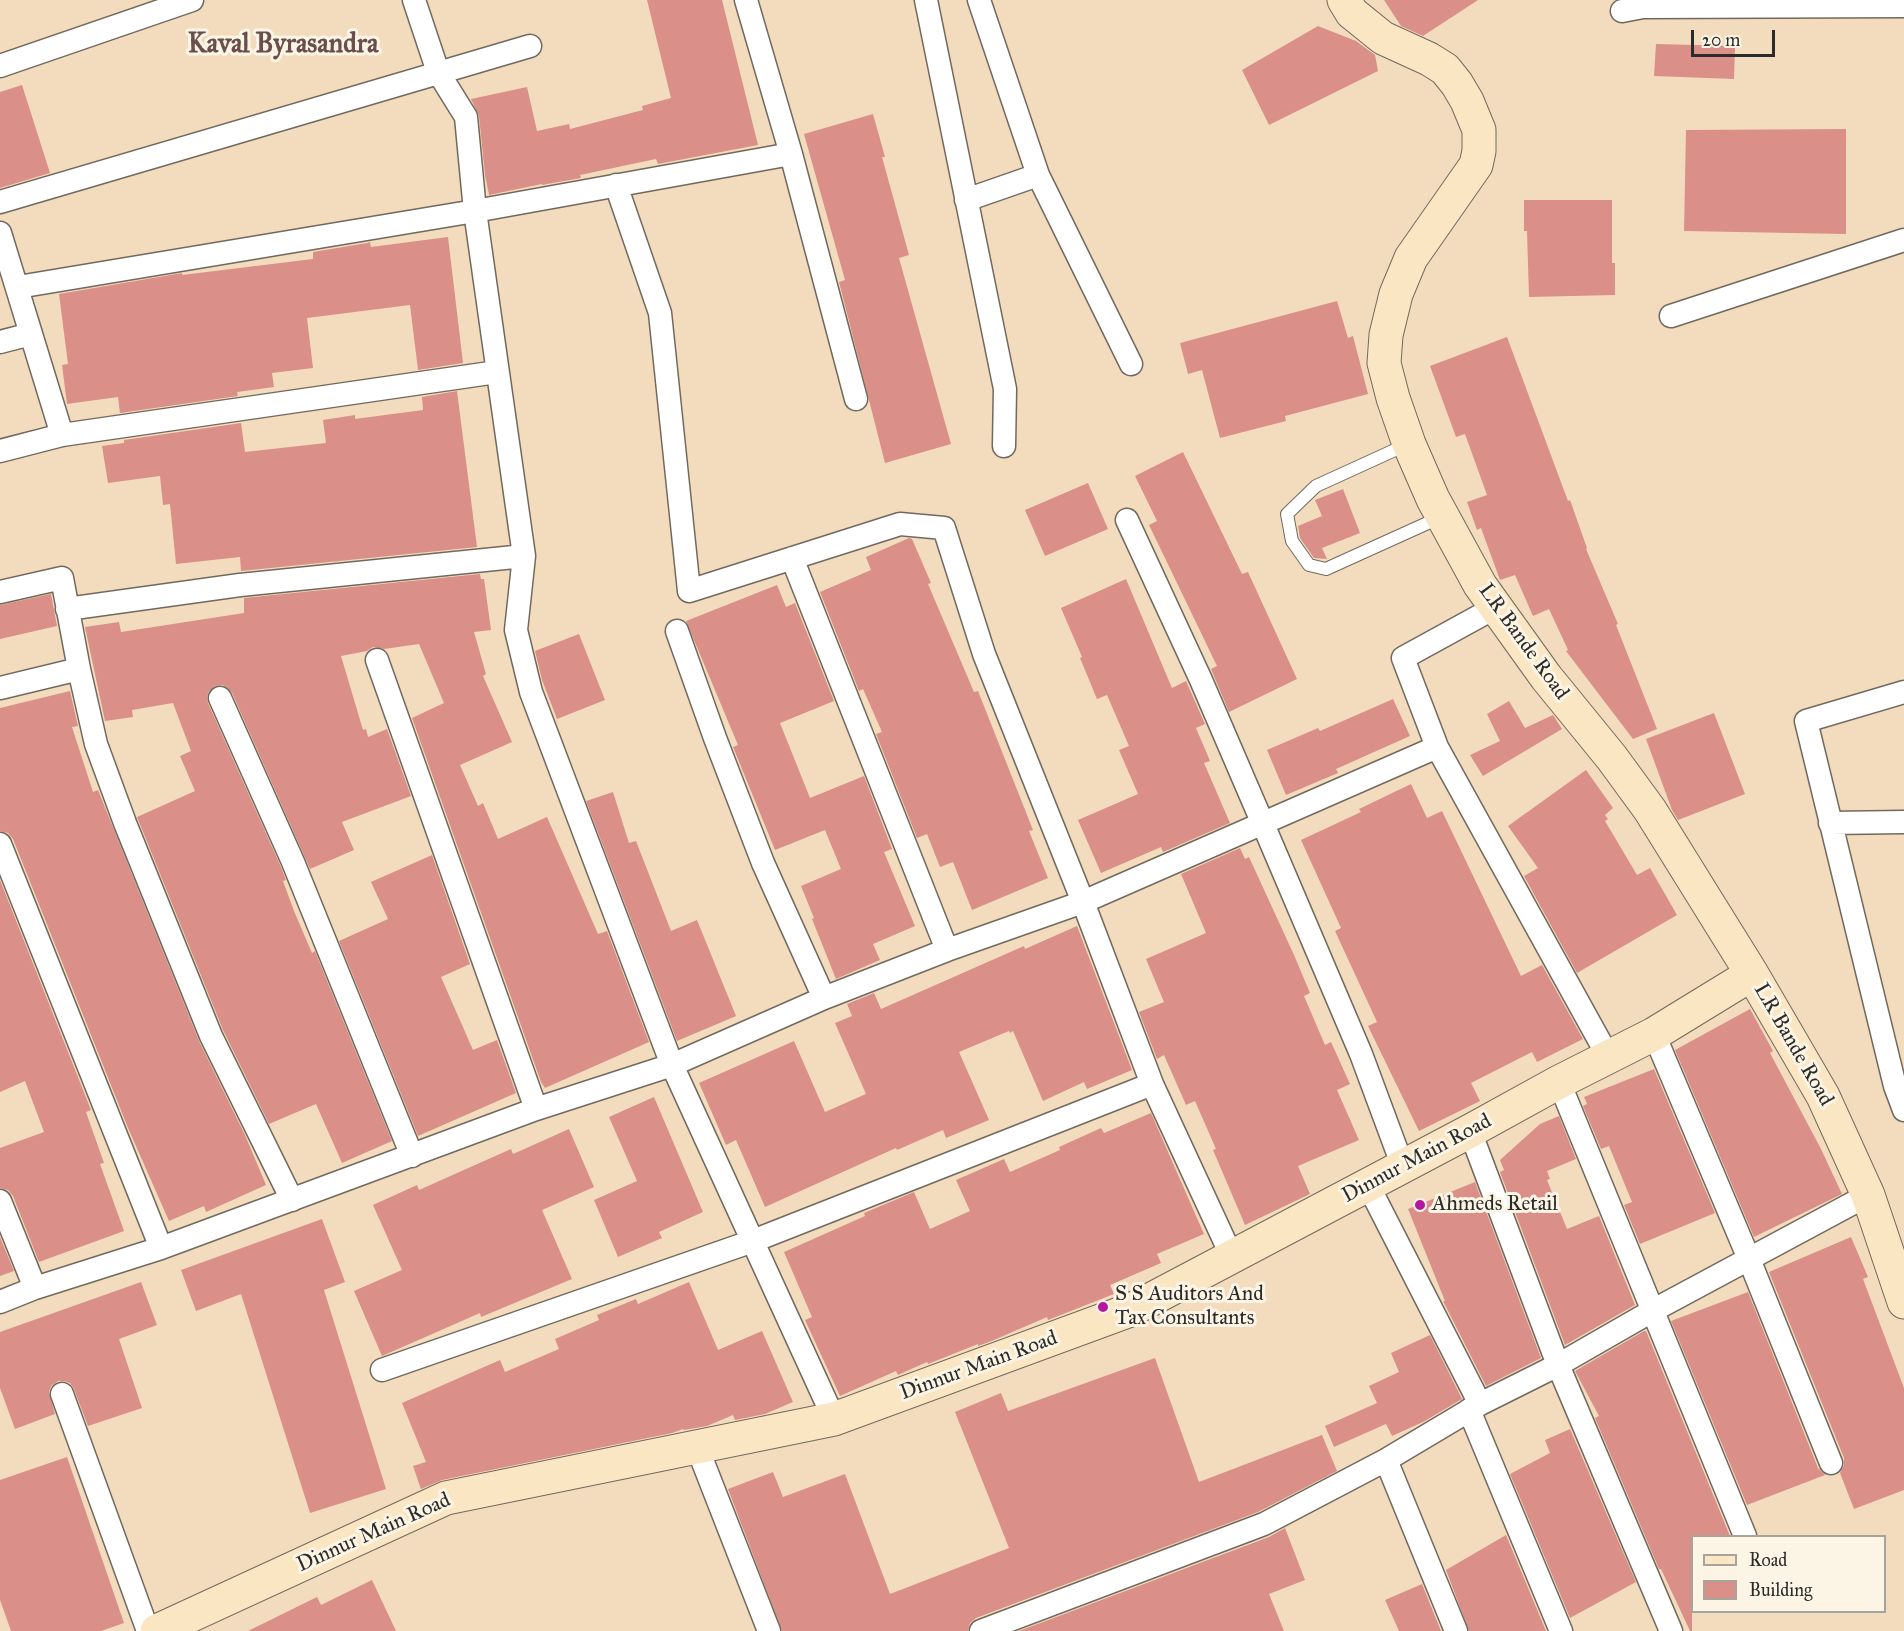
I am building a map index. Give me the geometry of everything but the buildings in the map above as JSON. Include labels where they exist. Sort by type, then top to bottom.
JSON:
[{"type":"street","points":[[0,66],[192,0]]},
{"type":"street","points":[[414,0],[438,72],[466,117],[475,211],[524,556],[516,630],[531,692],[672,1065],[834,1419]]},
{"type":"street","points":[[746,0],[791,154],[856,399]]},
{"type":"street","points":[[926,0],[1005,389],[1004,446]]},
{"type":"street","points":[[980,0],[1038,175],[1131,364]]},
{"type":"street","name":"LR Bande Road","points":[[1344,0],[1352,12],[1383,38],[1445,69],[1467,101],[1479,130],[1476,165],[1411,258],[1396,294],[1386,335],[1384,363],[1409,444],[1466,562],[1546,677],[1612,758],[1650,810],[1752,974],[1823,1096],[1868,1195],[1904,1302]]},
{"type":"street","points":[[1622,11],[1643,7],[1904,6]]},
{"type":"street","points":[[0,202],[530,46]]},
{"type":"street","points":[[18,287],[475,211],[791,154]]},
{"type":"street","points":[[966,200],[1038,175]]},
{"type":"street","points":[[616,185],[660,313],[689,591],[900,524],[944,528],[984,654],[1083,902],[1152,1084],[1232,1257]]},
{"type":"street","points":[[0,234],[62,435]]},
{"type":"street","points":[[1671,316],[1904,240]]},
{"type":"street","points":[[0,342],[31,334]]},
{"type":"street","points":[[0,451],[62,435],[497,372]]},
{"type":"street","points":[[1127,520],[1201,680],[1263,824],[1361,1054],[1404,1167]]},
{"type":"street","points":[[67,609],[240,585],[524,556]]},
{"type":"street","points":[[792,558],[947,950]]},
{"type":"street","points":[[0,592],[62,578],[96,744],[125,823],[211,1036],[292,1200]]},
{"type":"street","points":[[1496,607],[1403,657],[1437,747],[1609,1058]]},
{"type":"street","points":[[677,632],[763,862],[824,998]]},
{"type":"street","points":[[377,660],[536,1109]]},
{"type":"street","points":[[0,688],[79,669]]},
{"type":"street","points":[[1904,692],[1806,721],[1830,823],[1900,1085],[1904,1110]]},
{"type":"street","points":[[220,698],[293,862],[412,1156]]},
{"type":"street","points":[[0,1302],[35,1288],[161,1248],[536,1109],[672,1065],[824,998],[947,950],[1083,902],[1437,747]]},
{"type":"street","points":[[1830,823],[1904,822]]},
{"type":"street","points":[[0,844],[161,1248]]},
{"type":"street","name":"Dinnur Main Road","points":[[157,1631],[446,1498],[834,1419],[1133,1310],[1404,1167],[1559,1082],[1654,1034],[1752,974]]},
{"type":"street","points":[[1654,1034],[1749,1259],[1830,1463]]},
{"type":"street","points":[[1559,1082],[1745,1535]]},
{"type":"street","points":[[382,1370],[753,1241],[1152,1084]]},
{"type":"street","points":[[1470,1131],[1558,1365],[1671,1631]]},
{"type":"street","points":[[1368,1185],[1475,1407],[1561,1631]]},
{"type":"street","points":[[981,1631],[1264,1524],[1386,1460],[1475,1407],[1558,1365],[1652,1311],[1868,1195]]},
{"type":"street","points":[[0,1201],[35,1288]]},
{"type":"street","points":[[62,1394],[148,1631]]},
{"type":"street","points":[[697,1447],[769,1631]]},
{"type":"street","points":[[1386,1460],[1456,1631]]},
{"type":"lane","points":[[1409,444],[1316,486],[1287,514],[1292,541],[1309,565],[1326,569],[1442,516]]},
{"type":"place","name":"Ahmeds Retail","points":[[1420,1205]]},
{"type":"place","name":"S S Auditors And Tax Consultants","points":[[1103,1307]]},
{"type":"district","name":"Kaval Byrasandra","points":[[283,45]]}]
